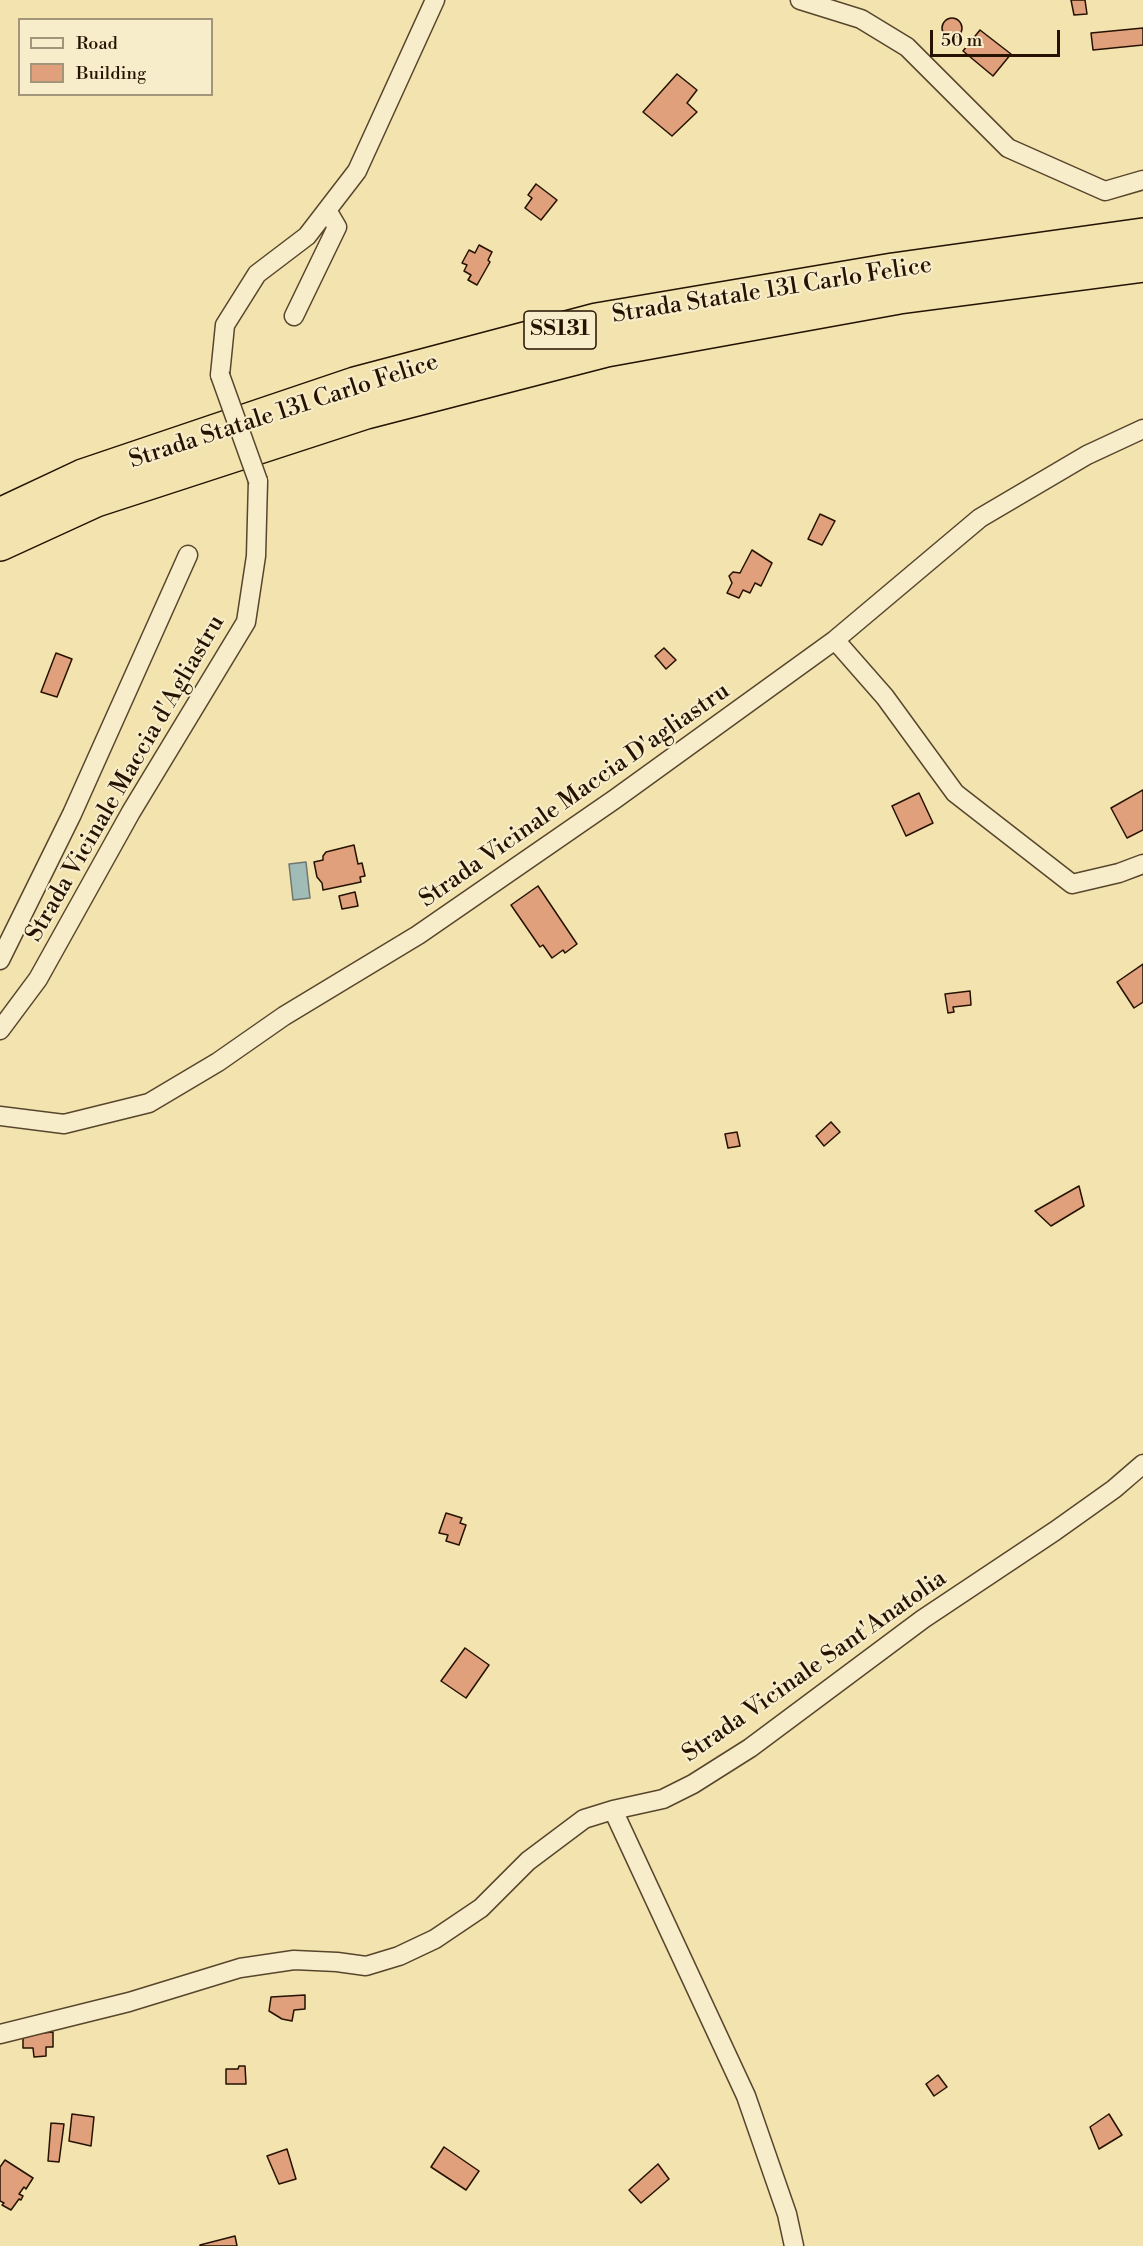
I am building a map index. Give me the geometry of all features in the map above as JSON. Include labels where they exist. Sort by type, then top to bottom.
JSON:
[{"type":"highway","name":"Strada Statale 131 Carlo Felice","points":[[0,515],[83,476],[355,384],[597,320],[893,270],[1143,235]]},
{"type":"highway","name":"Strada Statale 131 Carlo Felice","points":[[0,544],[96,500],[366,412],[606,350],[899,297],[1143,265]]},
{"type":"street","name":"Strada Vicinale Maccia d'Agliastru","points":[[0,1030],[38,979],[131,812],[246,622],[256,556],[258,481],[220,375],[225,325],[257,274],[307,236],[357,171],[435,0]]},
{"type":"street","points":[[800,0],[861,19],[907,47],[1008,148],[1105,191],[1143,180]]},
{"type":"street","points":[[294,316],[337,227],[327,210]]},
{"type":"street","name":"Strada Vicinale Maccia D'agliastru","points":[[0,1116],[64,1124],[149,1103],[218,1062],[284,1016],[418,935],[615,799],[835,640],[980,518],[1087,455],[1143,429]]},
{"type":"street","points":[[0,960],[72,814],[188,555]]},
{"type":"street","points":[[835,640],[885,697],[955,793],[1072,884],[1119,873],[1143,864]]},
{"type":"street","name":"Strada Vicinale Sant'Anatolia","points":[[0,2034],[129,2002],[240,1968],[294,1960],[366,1966],[399,1956],[435,1939],[481,1908],[528,1861],[568,1829],[584,1819],[663,1799],[693,1784],[750,1748],[922,1619],[1055,1531],[1114,1489],[1143,1464]]},
{"type":"street","points":[[613,1810],[746,2096],[787,2214],[794,2246]]},
{"type":"water","points":[[306,862],[310,898],[293,900],[289,864]]},
{"type":"building","points":[[1071,0],[1085,0],[1087,14],[1074,15]]},
{"type":"building","points":[[952,18],[959,21],[962,28],[959,35],[952,38],[945,35],[942,28],[945,21]]},
{"type":"building","points":[[1143,28],[1143,45],[1093,50],[1091,33]]},
{"type":"building","points":[[980,30],[1011,54],[993,76],[963,51]]},
{"type":"building","points":[[677,74],[697,90],[687,103],[697,112],[672,136],[643,112]]},
{"type":"building","points":[[536,184],[557,200],[541,220],[525,208],[532,198],[528,195]]},
{"type":"building","points":[[479,245],[492,252],[488,260],[490,262],[477,285],[468,280],[471,275],[464,271],[467,265],[462,263],[469,250],[475,253]]},
{"type":"building","points":[[820,514],[835,521],[822,545],[808,539]]},
{"type":"building","points":[[752,550],[772,563],[761,586],[755,583],[750,593],[743,590],[739,598],[727,593],[732,583],[729,576],[733,572],[740,573]]},
{"type":"building","points":[[664,648],[676,660],[666,669],[655,656]]},
{"type":"building","points":[[56,653],[72,659],[57,697],[41,692]]},
{"type":"building","points":[[1143,790],[1143,830],[1127,838],[1111,808]]},
{"type":"building","points":[[919,793],[933,823],[906,836],[892,806]]},
{"type":"building","points":[[354,845],[358,864],[362,863],[365,876],[360,877],[361,882],[323,890],[314,862],[323,860],[326,852]]},
{"type":"building","points":[[538,886],[577,944],[565,953],[563,950],[552,958],[543,945],[540,947],[511,905]]},
{"type":"building","points":[[355,892],[358,906],[342,909],[339,896]]},
{"type":"building","points":[[1143,964],[1143,1002],[1134,1008],[1117,982]]},
{"type":"building","points":[[970,991],[971,1005],[953,1007],[954,1012],[948,1013],[945,994]]},
{"type":"building","points":[[831,1122],[840,1132],[824,1146],[816,1136]]},
{"type":"building","points":[[737,1132],[740,1146],[728,1148],[725,1134]]},
{"type":"building","points":[[1079,1186],[1084,1206],[1051,1226],[1035,1211]]},
{"type":"building","points":[[446,1513],[462,1518],[460,1523],[466,1525],[459,1545],[446,1541],[448,1535],[439,1533]]},
{"type":"building","points":[[465,1648],[489,1665],[466,1698],[441,1681]]},
{"type":"building","points":[[305,1995],[305,2009],[294,2010],[292,2021],[282,2019],[269,2011],[271,1997]]},
{"type":"building","points":[[53,2032],[53,2047],[46,2047],[46,2056],[34,2057],[33,2048],[23,2048],[23,2035]]},
{"type":"building","points":[[239,2066],[245,2066],[246,2084],[226,2084],[226,2069],[238,2069]]},
{"type":"building","points":[[938,2075],[947,2087],[934,2096],[926,2084]]},
{"type":"building","points":[[72,2114],[94,2117],[91,2146],[69,2141]]},
{"type":"building","points":[[1109,2114],[1122,2135],[1099,2149],[1090,2127]]},
{"type":"building","points":[[51,2123],[64,2124],[59,2162],[48,2161]]},
{"type":"building","points":[[444,2147],[479,2171],[466,2190],[431,2167]]},
{"type":"building","points":[[287,2149],[296,2179],[279,2184],[267,2156]]},
{"type":"building","points":[[5,2160],[33,2178],[26,2189],[24,2187],[19,2194],[23,2196],[21,2200],[19,2199],[11,2210],[2,2205],[4,2203],[0,2201],[0,2167]]},
{"type":"building","points":[[658,2164],[669,2179],[641,2203],[629,2190]]},
{"type":"building","points":[[235,2236],[237,2246],[200,2246],[200,2245]]}]
